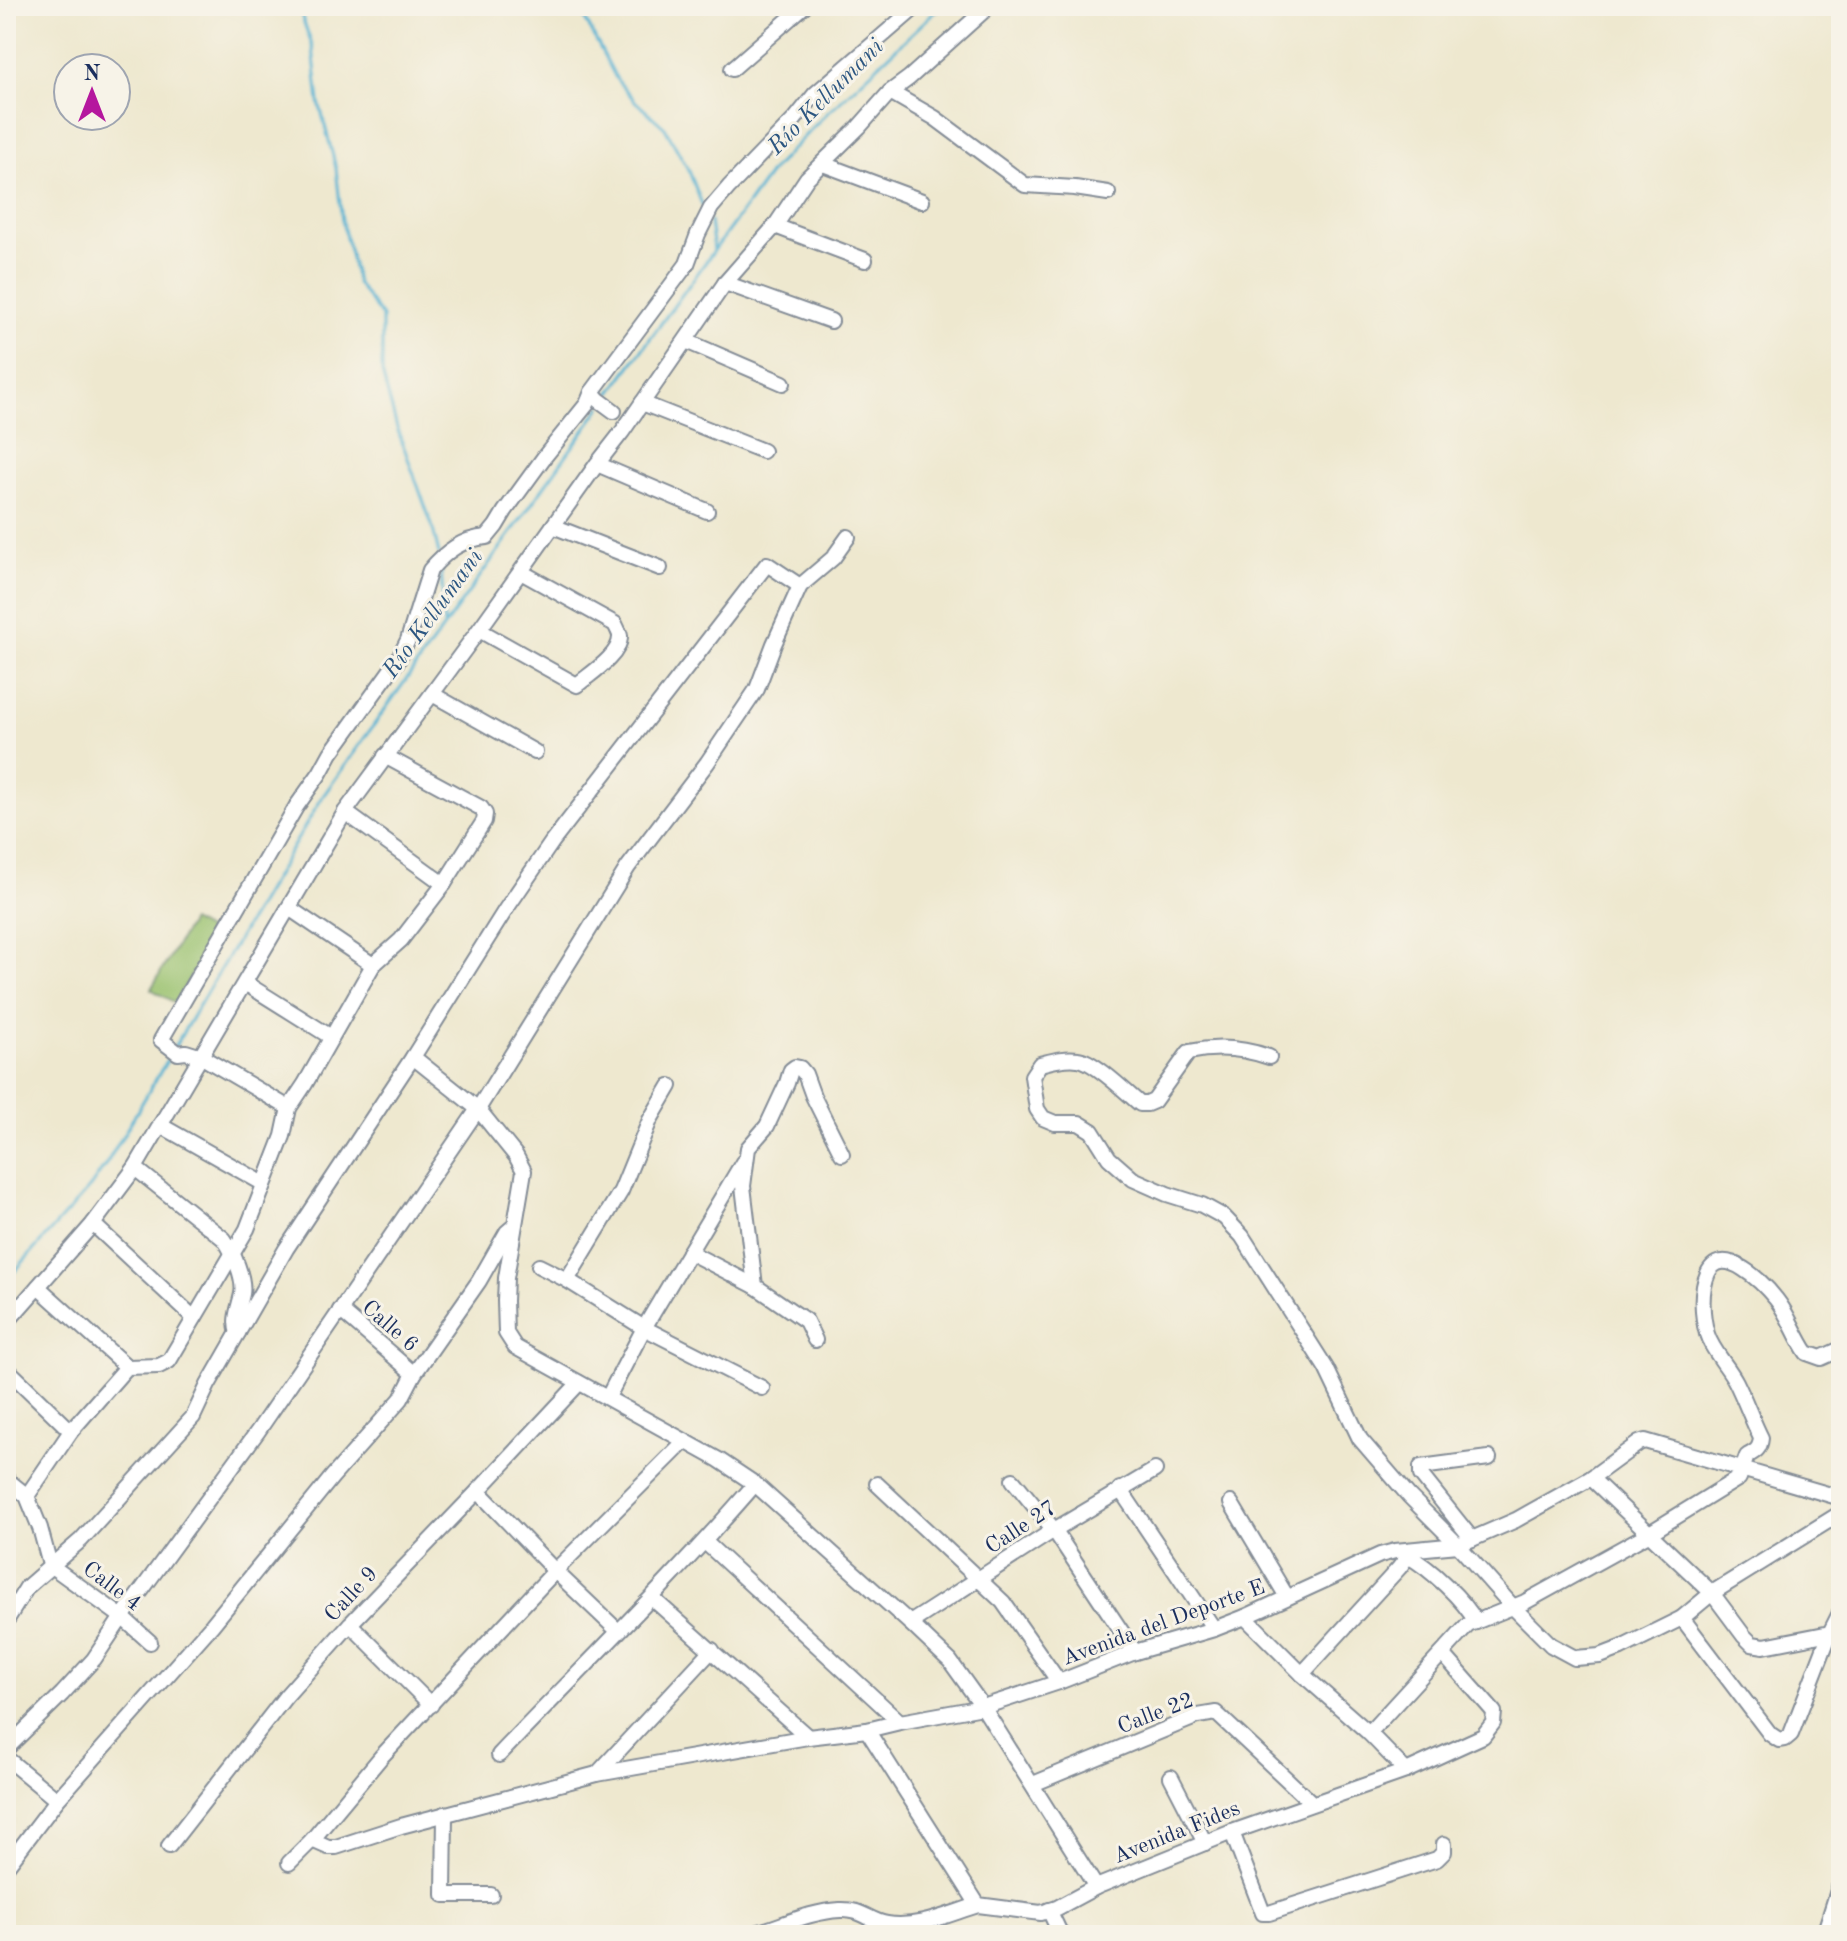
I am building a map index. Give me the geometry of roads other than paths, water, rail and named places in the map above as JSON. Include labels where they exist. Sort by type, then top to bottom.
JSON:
[{"type":"street","points":[[732,69],[804,6]]},
{"type":"street","points":[[289,1108],[202,1057],[173,1050],[161,1040],[296,807],[398,660],[408,640],[430,570],[460,543],[471,538],[487,537],[587,404],[604,402],[687,264],[711,208],[729,187],[815,94],[917,6]]},
{"type":"street","points":[[6,1323],[93,1224],[135,1168],[345,812],[521,572],[725,283],[775,226],[807,178],[890,92],[989,6]]},
{"type":"street","points":[[890,92],[935,118],[1025,185],[1108,193]]},
{"type":"street","points":[[823,164],[922,201]]},
{"type":"street","points":[[775,226],[865,260]]},
{"type":"street","points":[[725,283],[831,321]]},
{"type":"street","points":[[686,341],[783,383]]},
{"type":"street","points":[[642,403],[763,451]]},
{"type":"street","points":[[597,464],[707,511]]},
{"type":"street","points":[[553,526],[660,568]]},
{"type":"street","points":[[6,1749],[94,1659],[258,1431],[478,1109],[628,867],[707,763],[757,689],[800,586],[833,558],[848,537]]},
{"type":"street","points":[[6,1621],[27,1587],[81,1540],[193,1417],[286,1249],[552,842],[767,564],[800,586]]},
{"type":"street","points":[[479,630],[577,685],[617,649],[621,635],[615,624],[521,572]]},
{"type":"street","points":[[432,694],[535,752]]},
{"type":"street","points":[[38,1287],[127,1367],[159,1366],[169,1361],[247,1229],[283,1136],[289,1108],[373,965],[401,940],[444,884],[484,821],[485,814],[481,808],[385,756]]},
{"type":"street","points":[[345,812],[444,884]]},
{"type":"street","points":[[289,908],[373,965]]},
{"type":"street","points":[[245,983],[331,1037]]},
{"type":"street","points":[[1269,1057],[1249,1050],[1208,1048],[1189,1052],[1154,1101],[1147,1104],[1140,1104],[1091,1063],[1080,1058],[1040,1064],[1032,1076],[1037,1109],[1043,1118],[1055,1123],[1079,1123],[1092,1131],[1109,1158],[1133,1179],[1202,1205],[1224,1217],[1242,1236],[1326,1368],[1360,1439],[1409,1496],[1465,1542]]},
{"type":"street","points":[[413,1057],[478,1109],[516,1156],[524,1171],[506,1278],[506,1333],[515,1347],[719,1460],[755,1484],[910,1623],[950,1661],[983,1707],[1096,1887]]},
{"type":"street","points":[[608,1397],[644,1328],[743,1163],[748,1148],[767,1126],[795,1067],[805,1074],[842,1154]]},
{"type":"street","points":[[567,1280],[621,1191],[650,1120],[670,1086]]},
{"type":"street","points":[[160,1125],[264,1184]]},
{"type":"street","points":[[748,1148],[743,1186],[755,1286]]},
{"type":"street","points":[[135,1168],[224,1239],[233,1251],[243,1291],[235,1324],[238,1333]]},
{"type":"street","points":[[93,1224],[194,1318]]},
{"type":"street","points":[[6,1867],[57,1800],[212,1625],[332,1477],[401,1399],[414,1374],[479,1281],[507,1232],[515,1226]]},
{"type":"street","points":[[689,1252],[755,1286],[806,1321],[815,1340]]},
{"type":"street","points":[[1369,1733],[1468,1625],[1525,1602],[1648,1534],[1739,1478],[1747,1456],[1757,1451],[1761,1438],[1735,1381],[1707,1335],[1703,1293],[1708,1273],[1713,1267],[1720,1262],[1735,1263],[1765,1287],[1783,1310],[1807,1353],[1821,1358],[1841,1349]]},
{"type":"street","points":[[539,1266],[644,1328],[762,1388]]},
{"type":"street","name":"Calle 6","points":[[340,1310],[414,1374]]},
{"type":"street","points":[[27,1496],[71,1431],[127,1367]]},
{"type":"street","points":[[6,1368],[71,1431]]},
{"type":"street","name":"Calle 9","points":[[169,1846],[286,1696],[350,1624],[579,1383]]},
{"type":"street","name":"Avenida del Deporte E","points":[[312,1840],[336,1847],[401,1826],[597,1774],[808,1737],[867,1730],[983,1707],[1135,1652],[1214,1629],[1380,1555],[1395,1551],[1409,1553],[1465,1542],[1516,1520],[1591,1478],[1645,1441],[1743,1470]]},
{"type":"street","points":[[289,1863],[381,1757],[555,1571],[684,1442]]},
{"type":"street","points":[[1489,1458],[1421,1467],[1421,1475],[1513,1607],[1551,1645],[1575,1658],[1600,1656],[1682,1618],[1712,1593],[1841,1513]]},
{"type":"street","name":"Calle 27","points":[[910,1623],[1054,1530],[1155,1470]]},
{"type":"street","points":[[1743,1470],[1841,1498]]},
{"type":"street","points":[[1591,1478],[1712,1593],[1752,1644],[1764,1646],[1830,1633]]},
{"type":"street","points":[[6,1479],[27,1496],[50,1565]]},
{"type":"street","points":[[1013,1480],[1054,1530],[1135,1652]]},
{"type":"street","points":[[499,1755],[705,1542],[755,1484]]},
{"type":"street","points":[[877,1484],[1003,1602],[1059,1682]]},
{"type":"street","points":[[1120,1489],[1214,1629]]},
{"type":"street","points":[[478,1491],[618,1631]]},
{"type":"street","points":[[1231,1503],[1287,1597]]},
{"type":"street","points":[[705,1542],[900,1722]]},
{"type":"street","points":[[1302,1674],[1409,1553],[1458,1597],[1476,1622]]},
{"type":"street","name":"Calle 4","points":[[50,1565],[122,1617],[150,1642]]},
{"type":"street","points":[[652,1598],[808,1737]]},
{"type":"street","points":[[1682,1618],[1770,1734],[1779,1740],[1791,1734],[1841,1611]]},
{"type":"street","points":[[1245,1617],[1406,1771]]},
{"type":"street","points":[[350,1624],[431,1705]]},
{"type":"street","points":[[597,1774],[712,1650]]},
{"type":"street","name":"Avenida Fides","points":[[978,1905],[1041,1913],[1057,1908],[1096,1887],[1232,1832],[1406,1771],[1483,1736],[1493,1723],[1494,1712],[1443,1654]]},
{"type":"street","name":"Calle 22","points":[[1033,1784],[1198,1716],[1216,1713],[1312,1803]]},
{"type":"street","points":[[749,1935],[819,1912],[858,1911],[882,1923],[901,1925],[919,1924],[978,1905],[867,1730]]},
{"type":"street","points":[[6,1758],[57,1800]]},
{"type":"street","points":[[1171,1777],[1205,1843]]},
{"type":"street","points":[[445,1814],[444,1895],[491,1895]]},
{"type":"street","points":[[1232,1832],[1263,1913],[1437,1859],[1444,1852],[1444,1844]]},
{"type":"street","points":[[1822,1935],[1841,1881]]},
{"type":"street","points":[[1049,1910],[1061,1935]]},
{"type":"waterway","points":[[298,6],[313,48],[319,102],[336,168],[342,221],[357,283],[382,317],[382,373],[439,554]]},
{"type":"waterway","points":[[578,6],[617,80],[665,128],[689,171],[703,207]]},
{"type":"waterway","name":"Río Kellumani","points":[[605,401],[773,169],[822,118],[941,6]]},
{"type":"waterway","points":[[710,222],[714,250]]},
{"type":"waterway","name":"Río Kellumani","points":[[175,1046],[323,796],[601,407]]},
{"type":"waterway","points":[[441,565],[444,625]]},
{"type":"waterway","name":"Río Kellumani","points":[[6,1281],[91,1186],[172,1052]]}]
